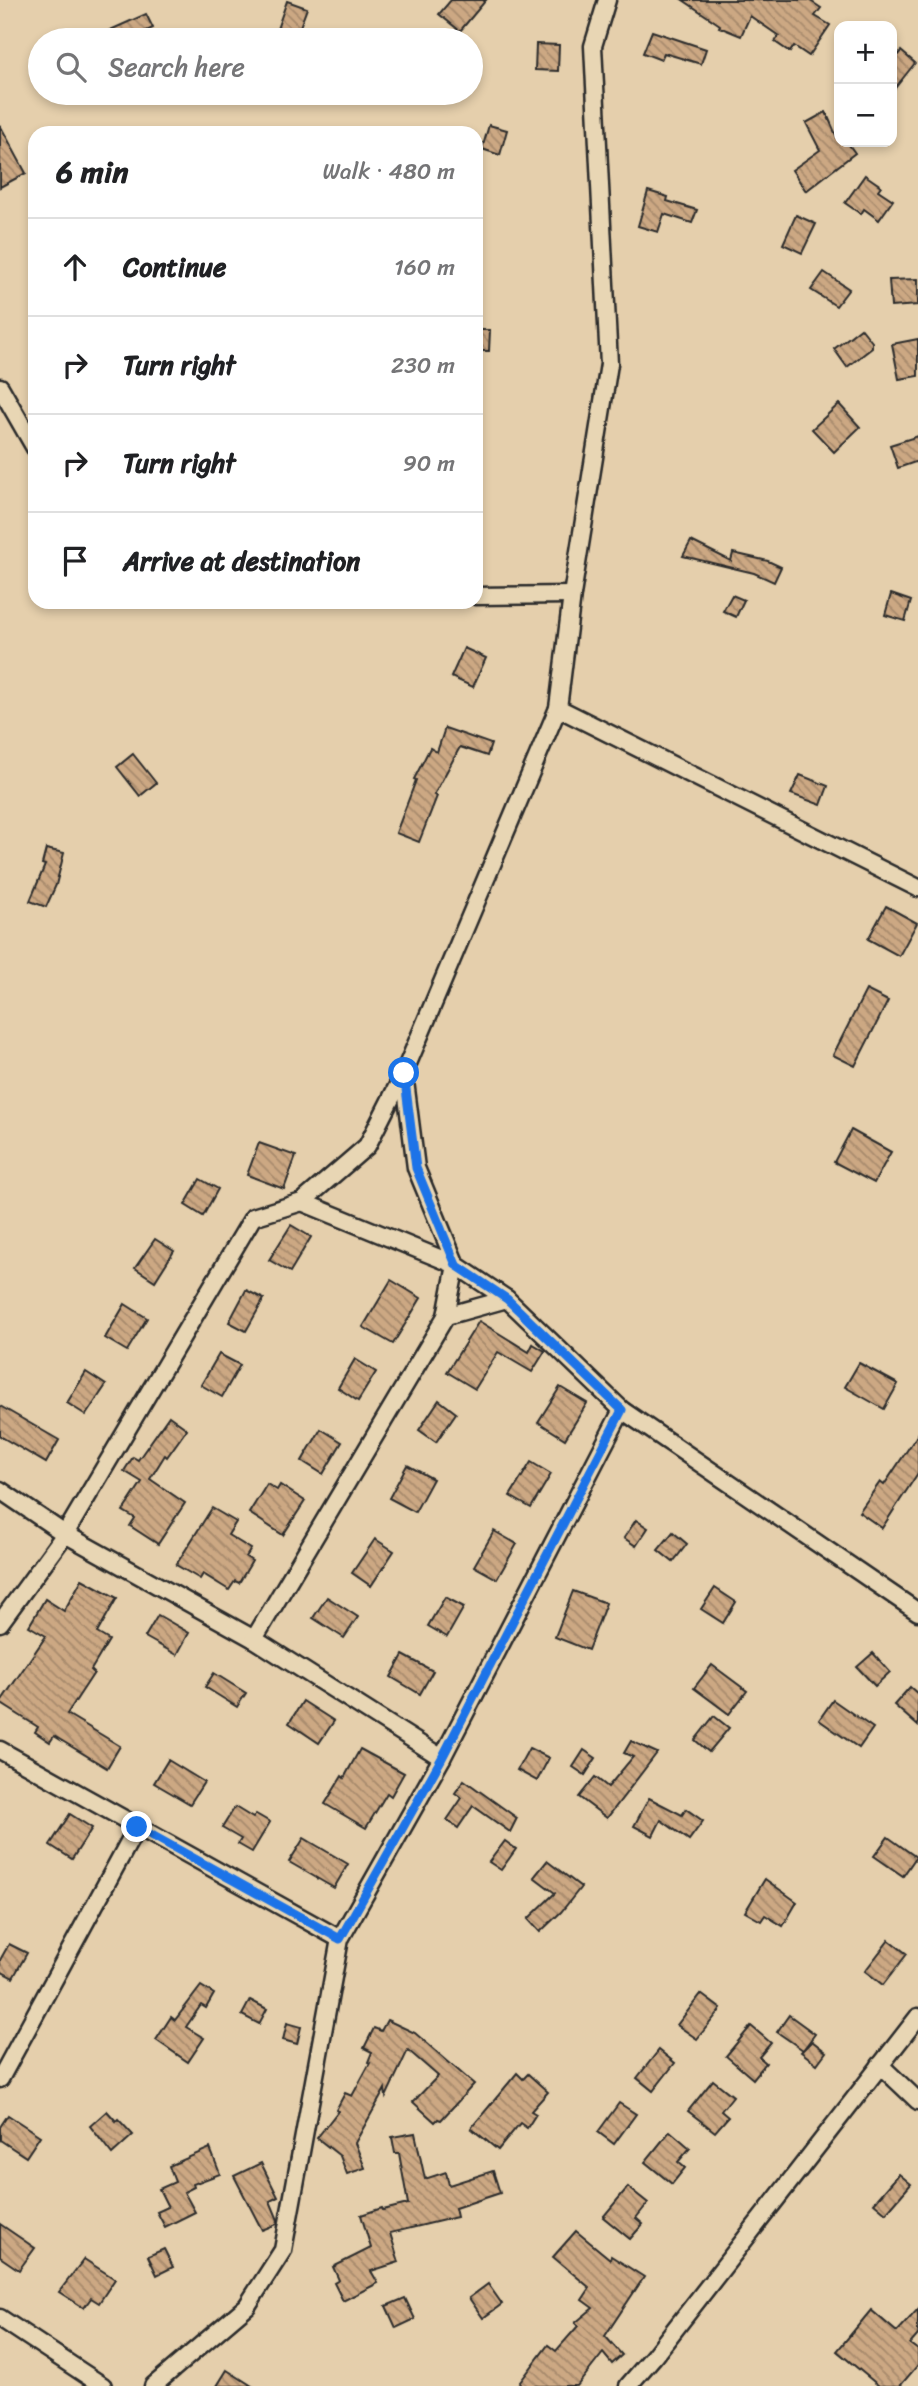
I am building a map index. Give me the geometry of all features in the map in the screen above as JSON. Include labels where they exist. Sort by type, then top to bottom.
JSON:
[{"type":"street","points":[[0,1623],[65,1534],[253,1217],[302,1202],[367,1146],[404,1073],[558,708],[572,595],[609,364],[593,46],[607,0]]},
{"type":"street","points":[[0,387],[28,436]]},
{"type":"street","points":[[483,596],[572,595]]},
{"type":"street","points":[[558,708],[918,888]]},
{"type":"street","points":[[254,1639],[446,1316],[456,1265],[416,1168],[404,1073]]},
{"type":"street","points":[[302,1202],[456,1265],[507,1299],[622,1410],[918,1612]]},
{"type":"street","points":[[446,1316],[507,1299]]},
{"type":"street","points":[[153,2386],[247,2306],[283,2250],[340,1939],[442,1758],[622,1410]]},
{"type":"street","points":[[0,1490],[65,1534],[254,1639],[442,1758]]},
{"type":"street","points":[[0,1750],[340,1939]]},
{"type":"street","points":[[0,2079],[137,1827]]},
{"type":"street","points":[[628,2386],[918,2017]]},
{"type":"street","points":[[880,2065],[918,2101]]},
{"type":"street","points":[[0,2318],[103,2386]]},
{"type":"building","points":[[451,0],[486,0],[463,28],[456,28],[439,14]]},
{"type":"building","points":[[683,0],[809,0],[821,8],[815,16],[830,25],[809,56],[794,46],[790,52],[775,42],[779,36],[750,16],[741,36],[719,27],[720,25]]},
{"type":"building","points":[[287,1],[307,8],[300,28],[277,28]]},
{"type":"building","points":[[146,14],[153,28],[115,28]]},
{"type":"building","points":[[652,31],[706,49],[701,64],[664,53],[661,60],[643,53]]},
{"type":"building","points":[[536,44],[559,45],[558,71],[535,70]]},
{"type":"building","points":[[901,51],[915,63],[897,86],[897,84],[897,56]]},
{"type":"building","points":[[826,112],[834,130],[834,147],[851,147],[855,153],[806,191],[792,170],[820,150],[806,123]]},
{"type":"building","points":[[0,125],[26,173],[0,187]]},
{"type":"building","points":[[489,125],[507,130],[500,155],[483,149]]},
{"type":"building","points":[[865,175],[881,186],[878,190],[893,200],[879,220],[864,209],[861,214],[845,203]]},
{"type":"building","points":[[648,191],[668,197],[667,201],[697,210],[692,223],[664,214],[658,232],[638,226]]},
{"type":"building","points":[[796,215],[816,224],[802,253],[783,244]]},
{"type":"building","points":[[824,272],[849,289],[836,306],[811,290]]},
{"type":"building","points":[[918,279],[918,305],[891,307],[889,280]]},
{"type":"building","points":[[861,328],[872,342],[872,348],[847,367],[834,349]]},
{"type":"building","points":[[483,330],[490,330],[489,351],[483,351]]},
{"type":"building","points":[[918,339],[918,376],[899,379],[892,344]]},
{"type":"building","points":[[839,404],[860,427],[834,452],[812,429]]},
{"type":"building","points":[[918,436],[918,461],[898,468],[890,445]]},
{"type":"building","points":[[691,541],[731,561],[733,553],[768,561],[781,567],[774,582],[754,573],[683,556]]},
{"type":"building","points":[[891,594],[911,601],[905,621],[885,615]]},
{"type":"building","points":[[732,595],[744,600],[736,617],[723,611]]},
{"type":"building","points":[[464,648],[486,658],[473,687],[451,677]]},
{"type":"building","points":[[445,728],[491,744],[487,756],[460,747],[434,795],[437,796],[419,842],[396,833],[416,780],[414,779],[430,748],[437,752]]},
{"type":"building","points":[[133,754],[156,783],[140,796],[117,767]]},
{"type":"building","points":[[800,775],[828,786],[821,805],[791,794]]},
{"type":"building","points":[[46,849],[64,853],[56,885],[46,907],[30,901],[45,865],[42,864]]},
{"type":"building","points":[[886,906],[917,923],[899,956],[868,939]]},
{"type":"building","points":[[866,990],[888,1001],[855,1066],[833,1055]]},
{"type":"building","points":[[851,1130],[891,1152],[874,1183],[834,1162]]},
{"type":"building","points":[[259,1143],[296,1156],[284,1189],[247,1175]]},
{"type":"building","points":[[200,1179],[218,1189],[203,1216],[185,1205]]},
{"type":"building","points":[[291,1225],[311,1237],[290,1272],[269,1260]]},
{"type":"building","points":[[155,1239],[174,1251],[155,1281],[135,1268]]},
{"type":"building","points":[[391,1280],[421,1298],[393,1344],[363,1327]]},
{"type":"building","points":[[246,1290],[264,1299],[246,1331],[229,1322]]},
{"type":"building","points":[[125,1304],[147,1318],[127,1351],[105,1338]]},
{"type":"building","points":[[479,1321],[529,1352],[533,1344],[545,1351],[532,1372],[498,1352],[475,1389],[447,1372]]},
{"type":"building","points":[[219,1354],[240,1365],[222,1397],[201,1385]]},
{"type":"building","points":[[355,1359],[376,1372],[358,1401],[338,1388]]},
{"type":"building","points":[[859,1363],[898,1384],[884,1409],[845,1387]]},
{"type":"building","points":[[86,1372],[106,1385],[86,1415],[67,1403]]},
{"type":"building","points":[[560,1387],[587,1403],[565,1439],[538,1422]]},
{"type":"building","points":[[439,1400],[456,1413],[436,1442],[419,1430]]},
{"type":"building","points":[[0,1406],[59,1440],[46,1463],[0,1436]]},
{"type":"building","points":[[169,1416],[187,1429],[167,1457],[165,1455],[150,1479],[185,1503],[158,1544],[130,1526],[135,1518],[123,1511],[142,1482],[124,1471],[133,1457],[138,1460]]},
{"type":"building","points":[[321,1429],[342,1442],[323,1474],[302,1461]]},
{"type":"building","points":[[918,1434],[918,1473],[882,1528],[859,1512],[880,1482],[884,1485]]},
{"type":"building","points":[[531,1462],[551,1474],[531,1508],[510,1496]]},
{"type":"building","points":[[407,1465],[433,1479],[415,1512],[389,1498]]},
{"type":"building","points":[[267,1484],[277,1490],[280,1485],[305,1501],[283,1535],[249,1513]]},
{"type":"building","points":[[212,1508],[236,1522],[228,1535],[251,1549],[246,1557],[252,1561],[239,1583],[235,1581],[229,1590],[203,1574],[200,1579],[176,1565]]},
{"type":"building","points":[[636,1520],[648,1528],[636,1546],[624,1538]]},
{"type":"building","points":[[494,1531],[517,1544],[497,1579],[474,1566]]},
{"type":"building","points":[[673,1532],[687,1544],[673,1562],[658,1550]]},
{"type":"building","points":[[375,1539],[394,1551],[371,1586],[352,1573]]},
{"type":"building","points":[[82,1579],[117,1598],[97,1633],[109,1640],[91,1670],[94,1673],[67,1714],[120,1746],[107,1768],[54,1736],[50,1742],[35,1732],[38,1727],[0,1703],[46,1636],[29,1626],[45,1599],[64,1611]]},
{"type":"building","points":[[715,1588],[736,1602],[723,1623],[701,1609]]},
{"type":"building","points":[[573,1591],[606,1603],[588,1650],[555,1637]]},
{"type":"building","points":[[327,1597],[358,1617],[344,1638],[313,1618]]},
{"type":"building","points":[[445,1597],[464,1607],[447,1637],[428,1626]]},
{"type":"building","points":[[158,1615],[189,1633],[177,1655],[145,1637]]},
{"type":"building","points":[[873,1653],[890,1672],[875,1686],[857,1667]]},
{"type":"building","points":[[403,1655],[433,1671],[420,1694],[391,1677]]},
{"type":"building","points":[[712,1665],[747,1691],[729,1714],[694,1688]]},
{"type":"building","points":[[214,1673],[246,1693],[237,1707],[205,1687]]},
{"type":"building","points":[[910,1687],[918,1694],[918,1726],[894,1705]]},
{"type":"building","points":[[833,1700],[873,1728],[859,1748],[819,1720]]},
{"type":"building","points":[[303,1701],[334,1721],[319,1743],[289,1723]]},
{"type":"building","points":[[714,1716],[729,1728],[709,1752],[695,1740]]},
{"type":"building","points":[[631,1741],[657,1753],[607,1818],[579,1797],[595,1777],[608,1787],[633,1757],[624,1753]]},
{"type":"building","points":[[529,1748],[549,1758],[537,1781],[517,1770]]},
{"type":"building","points":[[360,1749],[404,1773],[391,1796],[387,1793],[366,1828],[325,1804]]},
{"type":"building","points":[[584,1750],[596,1758],[585,1775],[573,1767]]},
{"type":"building","points":[[168,1760],[204,1782],[190,1804],[154,1783]]},
{"type":"building","points":[[464,1780],[517,1818],[510,1832],[473,1806],[458,1828],[447,1820],[462,1798],[455,1793]]},
{"type":"building","points":[[649,1798],[682,1815],[686,1809],[703,1821],[689,1840],[661,1820],[653,1836],[634,1826]]},
{"type":"building","points":[[235,1807],[253,1818],[256,1814],[270,1822],[252,1852],[238,1844],[241,1839],[222,1828]]},
{"type":"building","points":[[70,1814],[92,1828],[72,1859],[50,1845]]},
{"type":"building","points":[[888,1837],[916,1857],[903,1876],[874,1856]]},
{"type":"building","points":[[304,1838],[348,1864],[334,1888],[289,1862]]},
{"type":"building","points":[[505,1841],[516,1849],[501,1870],[489,1862]]},
{"type":"building","points":[[547,1861],[581,1887],[540,1932],[528,1919],[555,1893],[534,1877]]},
{"type":"building","points":[[765,1879],[797,1902],[783,1926],[765,1915],[761,1921],[745,1912]]},
{"type":"building","points":[[889,1940],[907,1954],[883,1985],[865,1971]]},
{"type":"building","points":[[9,1944],[27,1953],[13,1978],[0,1971],[0,1960]]},
{"type":"building","points":[[201,1986],[214,1994],[206,2008],[201,2005],[186,2027],[204,2038],[188,2062],[156,2040],[171,2017],[175,2020]]},
{"type":"building","points":[[701,1994],[721,2009],[697,2039],[677,2025]]},
{"type":"building","points":[[250,2000],[267,2009],[259,2024],[242,2015]]},
{"type":"building","points":[[789,2015],[815,2034],[803,2050],[777,2032]]},
{"type":"building","points":[[387,2020],[415,2033],[474,2084],[441,2120],[435,2122],[413,2102],[438,2076],[408,2050],[386,2097],[385,2089],[355,2143],[365,2168],[347,2174],[340,2156],[317,2138],[338,2111],[336,2110],[345,2093],[352,2096],[370,2063],[368,2062],[372,2052],[364,2048],[374,2028],[381,2031]]},
{"type":"building","points":[[287,2023],[301,2027],[297,2044],[283,2040]]},
{"type":"building","points":[[751,2026],[771,2043],[759,2057],[766,2063],[753,2079],[726,2056]]},
{"type":"building","points":[[812,2041],[826,2052],[817,2064],[801,2052]]},
{"type":"building","points":[[659,2050],[675,2063],[653,2091],[637,2078]]},
{"type":"building","points":[[517,2073],[523,2079],[528,2074],[548,2092],[531,2111],[536,2114],[527,2128],[520,2123],[498,2150],[471,2128]]},
{"type":"building","points":[[713,2080],[733,2096],[721,2111],[728,2117],[715,2132],[688,2111]]},
{"type":"building","points":[[619,2103],[636,2114],[614,2144],[598,2132]]},
{"type":"building","points":[[107,2111],[133,2135],[112,2154],[90,2126]]},
{"type":"building","points":[[8,2115],[40,2136],[26,2157],[0,2140],[0,2127]]},
{"type":"building","points":[[670,2131],[690,2148],[678,2162],[685,2168],[672,2184],[645,2162]]},
{"type":"building","points":[[415,2133],[425,2179],[446,2172],[449,2185],[493,2171],[500,2193],[455,2208],[457,2217],[390,2233],[399,2262],[371,2271],[378,2283],[343,2301],[334,2283],[339,2280],[333,2267],[371,2248],[361,2215],[408,2204],[399,2153],[395,2153],[392,2137]]},
{"type":"building","points":[[210,2148],[220,2174],[193,2184],[194,2187],[184,2192],[195,2212],[165,2227],[157,2212],[168,2207],[159,2189],[175,2182],[169,2166]]},
{"type":"building","points":[[261,2163],[278,2197],[270,2201],[278,2220],[277,2224],[262,2230],[234,2176]]},
{"type":"building","points":[[899,2174],[911,2184],[886,2213],[874,2203]]},
{"type":"building","points":[[628,2187],[648,2203],[636,2218],[643,2224],[630,2239],[603,2217]]},
{"type":"building","points":[[0,2224],[35,2248],[19,2270],[0,2257]]},
{"type":"building","points":[[576,2231],[610,2259],[611,2256],[644,2277],[605,2336],[622,2355],[612,2364],[603,2353],[577,2386],[517,2386],[548,2345],[556,2351],[578,2326],[575,2323],[593,2308],[582,2300],[590,2288],[553,2257]]},
{"type":"building","points":[[164,2249],[173,2267],[157,2275],[148,2256]]},
{"type":"building","points":[[84,2259],[115,2279],[99,2303],[91,2298],[84,2308],[59,2292]]},
{"type":"building","points":[[488,2284],[502,2304],[483,2318],[469,2298]]},
{"type":"building","points":[[405,2298],[415,2319],[396,2328],[386,2306]]},
{"type":"building","points":[[918,2309],[918,2335],[910,2344],[918,2350],[918,2365],[900,2386],[879,2386],[837,2351],[871,2310],[897,2332]]},
{"type":"building","points":[[227,2370],[252,2386],[217,2386]]},
{"type":"route","points":[[137,1827],[340,1939],[442,1758],[622,1410],[507,1299],[456,1265],[416,1168],[404,1073]]}]
